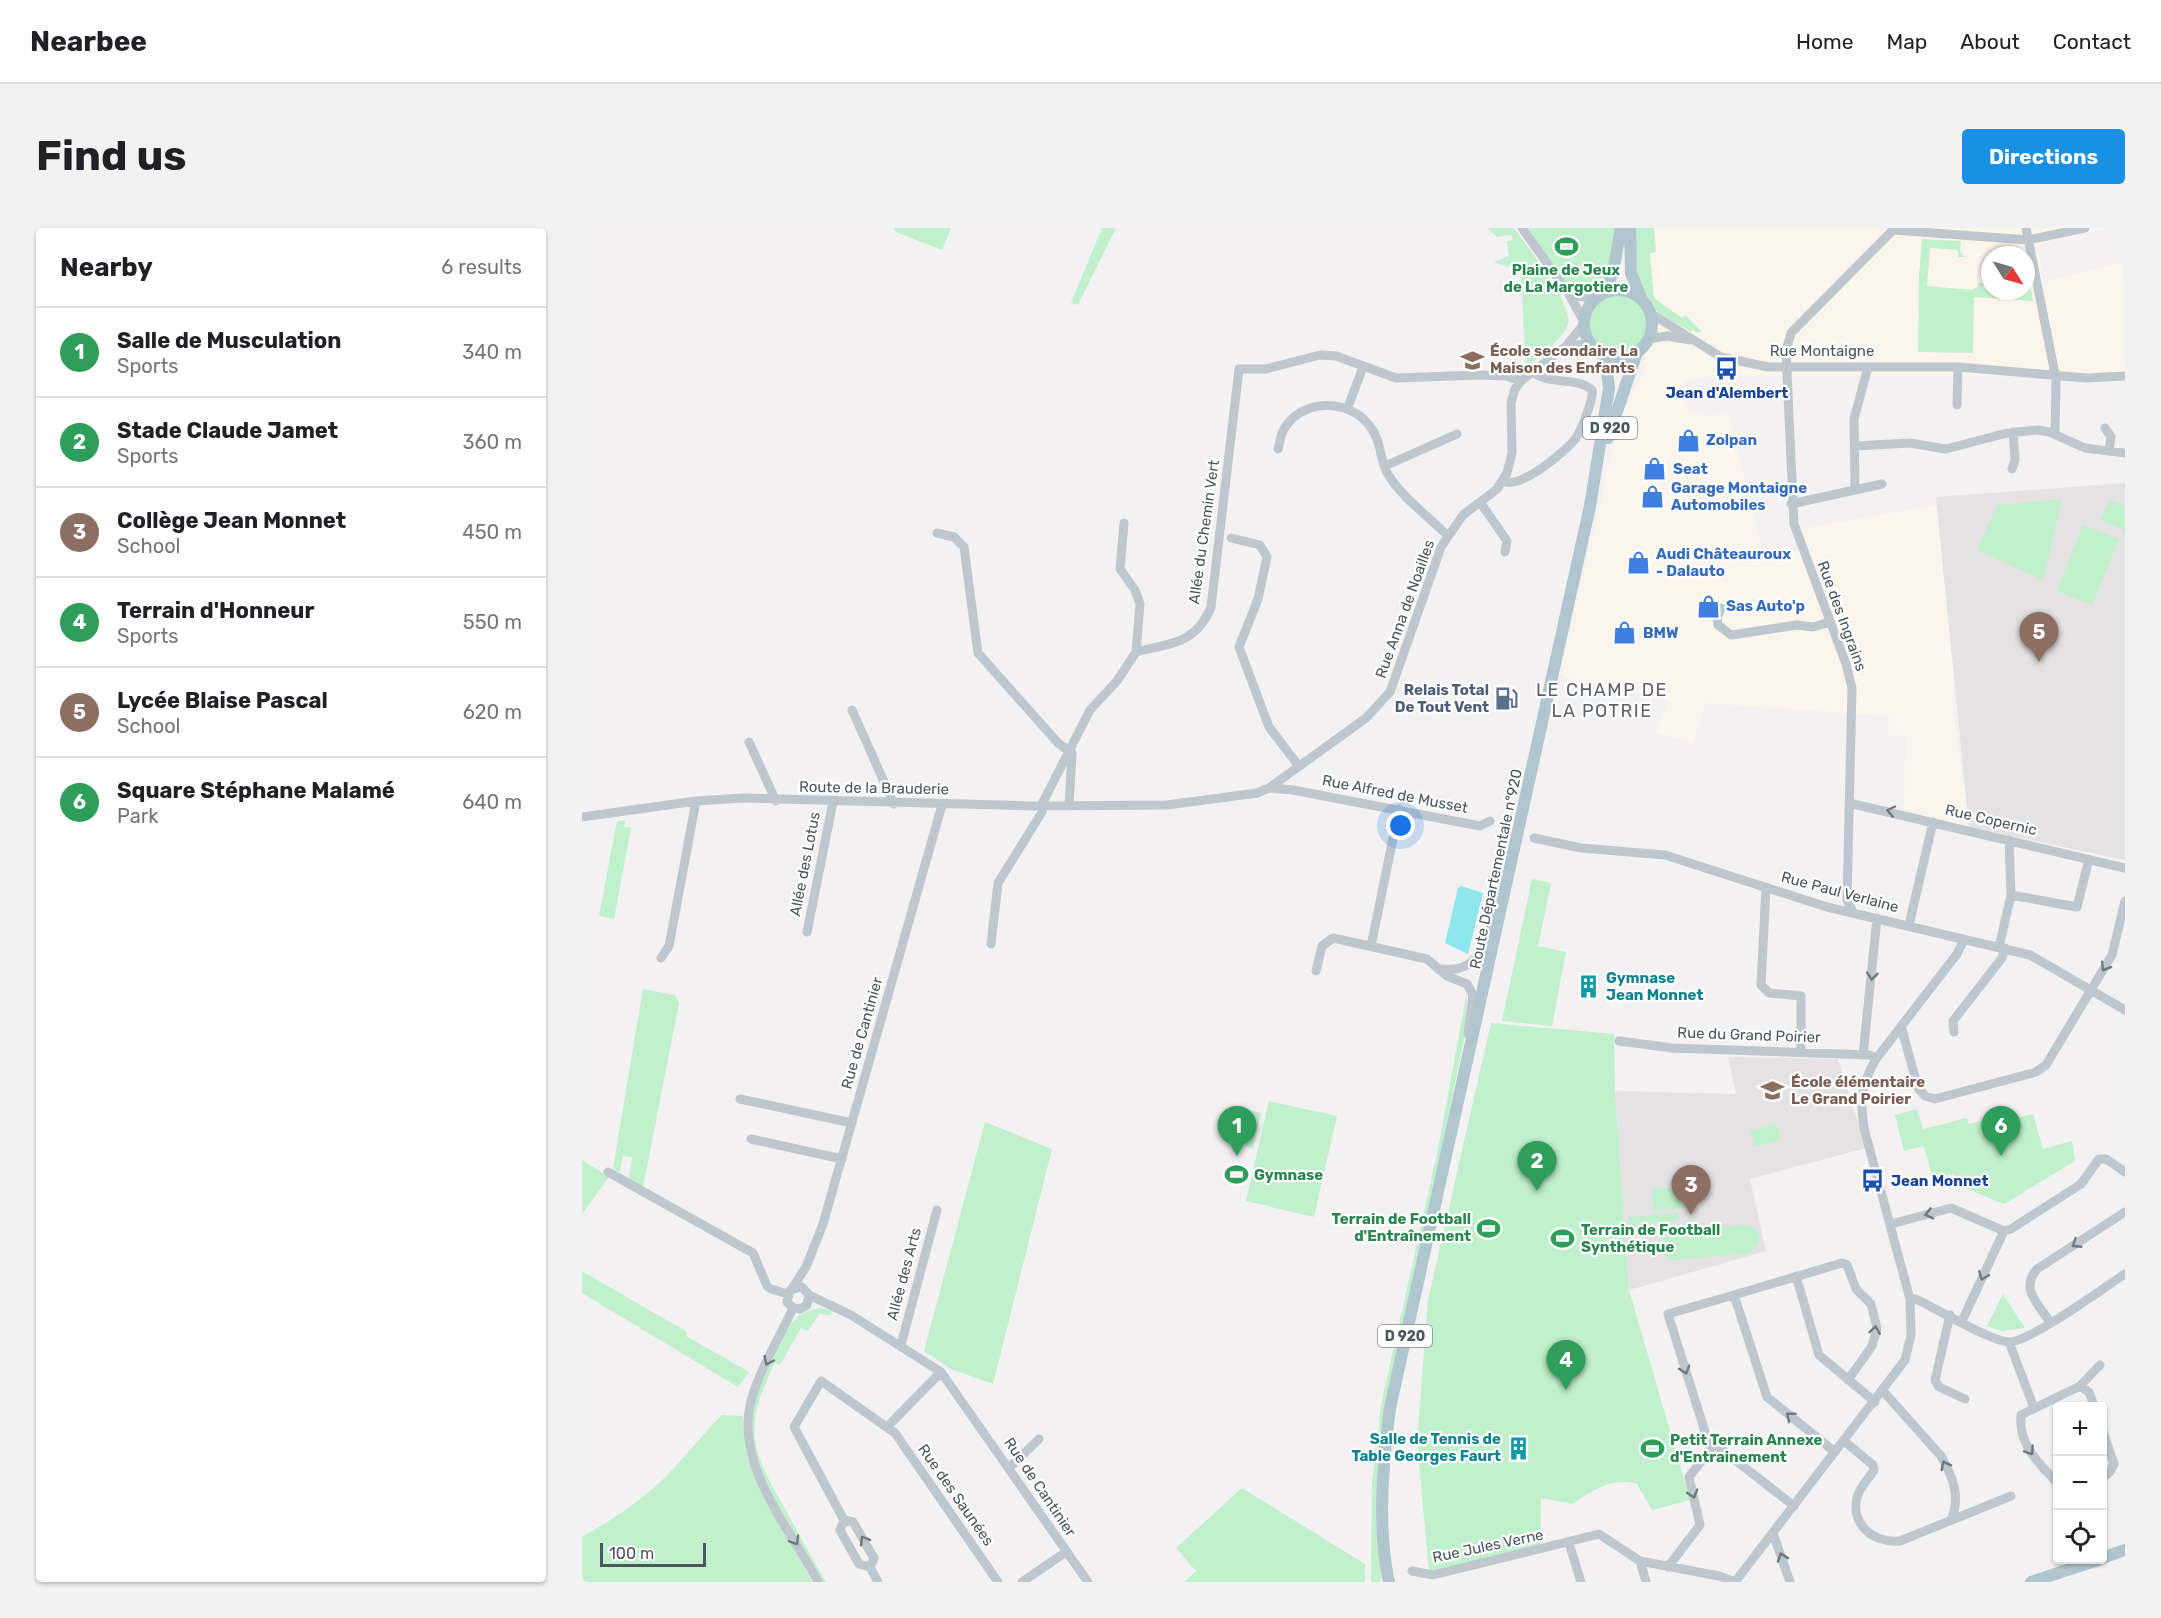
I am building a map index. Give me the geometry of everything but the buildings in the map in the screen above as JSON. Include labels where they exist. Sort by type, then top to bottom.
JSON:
[{"type":"main road","points":[[1621,228],[1613,272],[1600,296],[1587,310],[1584,323],[1590,343],[1605,355],[1622,357],[1637,352],[1648,339],[1652,326],[1650,313],[1631,273],[1630,228]]},
{"type":"main road","points":[[1600,296],[1624,290],[1641,298]]},
{"type":"main road","name":"D 920","points":[[1590,506],[1601,472],[1610,429],[1637,352]]},
{"type":"main road","name":"D 920","points":[[1590,506],[1609,388],[1605,355]]},
{"type":"main road","name":"Route Départementale n°920","points":[[1457,1108],[1515,854],[1590,506]]},
{"type":"main road","name":"D 920","points":[[1384,1582],[1386,1567],[1384,1474],[1390,1408],[1457,1108]]},
{"type":"main road","points":[[2107,1557],[2125,1550]]},
{"type":"main road","points":[[2031,1582],[2086,1564]]},
{"type":"main road","name":"D 920","points":[[1386,1567],[1389,1582]]},
{"type":"street","points":[[1503,482],[1512,453],[1511,403],[1521,381],[1565,347],[1584,323],[1569,294],[1522,228]]},
{"type":"street","points":[[2026,228],[2055,374],[2057,406],[2055,435]]},
{"type":"street","points":[[1893,229],[2028,240],[2085,228]]},
{"type":"street","name":"Rue des Ingrains","points":[[1853,912],[1847,900],[1852,688],[1846,664],[1800,547],[1791,504],[1786,351],[1791,333],[1893,229]]},
{"type":"street","points":[[1569,294],[1600,296]]},
{"type":"street","name":"Rue Montaigne","points":[[1650,313],[1721,357],[1753,365],[1958,367],[2086,378],[2125,376]]},
{"type":"street","name":"Rue Montaigne","points":[[1648,339],[1667,336],[1691,340]]},
{"type":"street","points":[[1565,347],[1590,343]]},
{"type":"street","name":"Allée du Chemin Vert","points":[[1136,652],[1194,634],[1203,625],[1211,607],[1239,369],[1260,370],[1303,358],[1331,355],[1363,367]]},
{"type":"street","points":[[1348,407],[1363,367],[1396,378],[1479,375],[1506,376],[1521,381]]},
{"type":"street","points":[[1855,490],[1855,411],[1868,367]]},
{"type":"street","points":[[1957,405],[1958,367]]},
{"type":"street","name":"Rue Anna de Noailles","points":[[1269,788],[1288,772],[1366,718],[1390,692],[1448,536],[1463,515],[1503,482],[1509,484],[1517,482],[1557,457],[1578,435],[1593,398],[1592,390],[1585,385],[1550,379],[1533,372]]},
{"type":"street","points":[[1278,448],[1283,431],[1303,411],[1326,405],[1348,407],[1371,426],[1377,437],[1385,466],[1393,481],[1448,536]]},
{"type":"street","points":[[2105,428],[2111,437],[2109,451]]},
{"type":"street","points":[[1855,446],[1910,443],[1946,449],[2013,432],[2038,430],[2085,448],[2125,453]]},
{"type":"street","points":[[2012,469],[2015,460],[2013,432]]},
{"type":"street","points":[[1385,466],[1457,434]]},
{"type":"street","points":[[1791,504],[1882,484]]},
{"type":"street","points":[[1480,502],[1507,541],[1505,552]]},
{"type":"street","points":[[991,944],[998,883],[1042,813],[1053,782],[1090,710],[1116,681],[1136,652],[1140,604],[1135,590],[1120,569],[1124,523]]},
{"type":"street","points":[[937,533],[954,537],[964,547],[978,653],[1058,743],[1073,756],[1069,806]]},
{"type":"street","points":[[1231,538],[1260,545],[1267,557],[1258,599],[1239,647],[1269,728],[1298,765]]},
{"type":"street","points":[[1721,608],[1717,618],[1718,625],[1731,635],[1797,625],[1814,627],[1830,622]]},
{"type":"street","points":[[852,710],[894,804]]},
{"type":"street","points":[[749,742],[776,801]]},
{"type":"street","points":[[1288,772],[1293,790]]},
{"type":"street","points":[[1053,782],[1059,779],[1069,785]]},
{"type":"street","name":"Rue Alfred de Musset","points":[[1167,805],[1257,793],[1269,788],[1293,790],[1399,809],[1480,826],[1490,821]]},
{"type":"street","name":"Route de la Brauderie","points":[[582,817],[696,801],[743,798],[776,801],[942,805],[1167,805]]},
{"type":"street","points":[[661,958],[669,946],[696,801]]},
{"type":"street","name":"Allée des Lotus","points":[[807,932],[833,802]]},
{"type":"street","name":"Rue Copernic","points":[[1850,802],[2125,867]]},
{"type":"street","name":"Rue de Cantinier","points":[[790,1290],[806,1267],[823,1224],[942,805]]},
{"type":"street","points":[[1371,946],[1399,809]]},
{"type":"street","points":[[1909,925],[1933,822]]},
{"type":"street","name":"Rue Paul Verlaine","points":[[1534,838],[1581,848],[1657,853],[1853,912],[2037,958],[2125,1010]]},
{"type":"street","points":[[1954,1032],[1953,1021],[2002,958],[2011,895],[2009,840]]},
{"type":"street","points":[[1442,969],[1463,968],[1481,954],[1515,854]]},
{"type":"street","points":[[2011,895],[2077,907],[2090,859]]},
{"type":"street","points":[[1766,887],[1761,985],[1769,993],[1800,996],[1803,1000],[1801,1051]]},
{"type":"street","points":[[1901,1026],[1918,1088],[1925,1096],[1935,1099],[2042,1069],[2112,955],[2125,901]]},
{"type":"street","points":[[1863,1055],[1877,918]]},
{"type":"street","points":[[1316,971],[1322,946],[1329,939],[1427,959],[1442,969],[1447,976],[1467,984],[1473,995],[1457,1108]]},
{"type":"street","points":[[1646,1582],[1640,1561],[1719,1576],[1735,1582],[1905,1360],[1911,1335],[1910,1299],[1862,1113],[1865,1077],[1876,1059],[1957,954],[1964,939]]},
{"type":"street","name":"Rue du Grand Poirier","points":[[1620,1041],[1672,1048],[1801,1051],[1863,1055],[1876,1059]]},
{"type":"street","points":[[740,1099],[852,1123]]},
{"type":"street","points":[[751,1139],[842,1159]]},
{"type":"street","points":[[1891,1224],[1951,1208],[2004,1231],[2011,1229],[2081,1184],[2102,1157],[2125,1172]]},
{"type":"street","points":[[608,1172],[753,1253],[767,1286],[771,1289],[790,1290],[807,1292],[807,1305],[800,1309],[792,1308],[787,1302],[790,1290]]},
{"type":"street","name":"Allée des Arts","points":[[901,1345],[937,1210]]},
{"type":"street","points":[[2050,1322],[2030,1291],[2028,1284],[2030,1277],[2037,1269],[2125,1212]]},
{"type":"street","points":[[1962,1321],[2004,1231]]},
{"type":"street","points":[[1794,1506],[1713,1445],[1704,1432],[1668,1314],[1845,1263],[1849,1267],[1856,1289],[1871,1304],[1877,1320],[1875,1337],[1864,1359],[1848,1380]]},
{"type":"street","name":"Rue de Cantinier","points":[[806,1267],[807,1292],[826,1304],[851,1315],[941,1372],[1088,1582]]},
{"type":"street","points":[[1910,1299],[1916,1299],[2009,1342],[2031,1334],[2125,1274]]},
{"type":"street","points":[[1796,1276],[1819,1355],[1875,1402]]},
{"type":"street","points":[[1734,1294],[1767,1397],[1836,1452]]},
{"type":"street","name":"Rue de Cantinier","points":[[807,1305],[826,1304]]},
{"type":"street","points":[[792,1308],[752,1398],[748,1420],[748,1444],[758,1476],[818,1582]]},
{"type":"street","points":[[1950,1315],[1935,1380],[1939,1387],[1965,1399]]},
{"type":"street","points":[[2009,1342],[2034,1408]]},
{"type":"street","points":[[2053,1478],[2024,1440],[2021,1415],[2080,1386],[2100,1365]]},
{"type":"street","points":[[888,1426],[941,1372]]},
{"type":"street","name":"Rue des Saunées","points":[[870,1567],[874,1558],[853,1522],[844,1520],[795,1432],[794,1423],[821,1382],[888,1426],[998,1582]]},
{"type":"street","points":[[2080,1386],[2089,1392],[2092,1402]]},
{"type":"street","points":[[1883,1391],[1941,1456],[1948,1468],[1957,1501],[1951,1520]]},
{"type":"street","points":[[1009,1468],[1039,1439]]},
{"type":"street","points":[[1844,1441],[1873,1465],[1874,1470],[1861,1489],[1857,1502],[1862,1525],[1874,1538],[1881,1541],[1900,1541],[2011,1496]]},
{"type":"street","points":[[2107,1442],[2114,1464],[2107,1475]]},
{"type":"street","points":[[1668,1567],[1700,1525],[1689,1477],[1713,1445]]},
{"type":"street","name":"Rue des Saunées","points":[[844,1520],[840,1530],[859,1564],[870,1567],[878,1582]]},
{"type":"street","points":[[1773,1533],[1790,1582]]},
{"type":"street","name":"Rue Jules Verne","points":[[1412,1571],[1433,1575],[1569,1544],[1599,1534],[1640,1561]]},
{"type":"street","points":[[1569,1544],[1581,1582]]},
{"type":"street","points":[[1022,1582],[1066,1552]]},
{"type":"shaded area","points":[[1642,228],[2110,228],[2037,246],[2044,282],[2123,262],[2125,373],[2046,377],[1720,375],[1684,381],[1679,387],[1687,410],[1711,416],[1728,412],[1763,554],[1805,550],[1800,529],[1936,505],[1953,663],[1953,707],[1969,828],[1904,809],[1905,736],[1888,735],[1889,716],[1706,703],[1693,743],[1656,732],[1668,700],[1565,678],[1560,672],[1621,416],[1644,372],[1649,295]]},
{"type":"shaded area","points":[[2125,483],[2125,860],[1969,827],[1936,497]]},
{"type":"shaded area","points":[[1728,1057],[1838,1059],[1866,1148],[1750,1179],[1766,1251],[1629,1290],[1615,1091],[1736,1094]]},
{"type":"green space","points":[[893,228],[951,228],[942,250],[896,232]]},
{"type":"green space","points":[[1102,228],[1116,228],[1078,305],[1071,303]]},
{"type":"green space","points":[[1487,228],[1513,228],[1517,232],[1557,291],[1568,315],[1568,324],[1562,335],[1526,367],[1520,264],[1507,266],[1494,262],[1509,256],[1507,241],[1513,240],[1511,235],[1497,237]]},
{"type":"green space","points":[[1528,228],[1616,228],[1610,267],[1601,284],[1586,294],[1562,282]]},
{"type":"green space","points":[[1633,228],[1654,228],[1656,252],[1650,254],[1654,298],[1682,318],[1685,315],[1702,332],[1696,333],[1693,330],[1691,332],[1658,313],[1638,285]]},
{"type":"green space","points":[[1922,239],[1961,241],[1960,252],[1965,257],[1958,257],[1958,250],[1930,248],[1927,286],[1972,290],[1978,287],[1978,282],[1981,283],[1981,297],[1974,297],[1973,353],[1918,352]]},
{"type":"green space","points":[[1618,290],[1631,293],[1642,300],[1649,311],[1652,324],[1649,337],[1642,348],[1631,355],[1618,358],[1605,355],[1594,348],[1587,337],[1584,324],[1587,311],[1594,300],[1605,293]]},
{"type":"green space","points":[[2062,499],[2043,580],[1977,550],[1997,505]]},
{"type":"green space","points":[[2110,499],[2125,506],[2125,530],[2101,520]]},
{"type":"green space","points":[[2083,525],[2119,539],[2092,605],[2057,591]]},
{"type":"green space","points":[[625,820],[624,827],[631,828],[614,919],[599,916],[617,821]]},
{"type":"green space","points":[[1532,879],[1551,883],[1538,946],[1566,952],[1552,1026],[1502,1021]]},
{"type":"green space","points":[[643,989],[675,995],[679,1003],[643,1187],[629,1179],[632,1157],[623,1156],[620,1172],[613,1169]]},
{"type":"green space","points":[[1467,991],[1466,1030],[1377,1503],[1381,1579],[1380,1582],[1371,1582],[1372,1483],[1381,1405],[1438,1149]]},
{"type":"green space","points":[[1491,1023],[1614,1034],[1615,1091],[1629,1290],[1690,1500],[1652,1510],[1637,1484],[1628,1482],[1603,1486],[1573,1504],[1541,1498],[1540,1546],[1429,1572],[1417,1442],[1428,1300]]},
{"type":"green space","points":[[1269,1101],[1337,1116],[1314,1217],[1246,1201]]},
{"type":"green space","points":[[1236,1107],[1261,1113],[1253,1148],[1228,1143]]},
{"type":"green space","points":[[1917,1109],[1923,1129],[1967,1118],[1969,1124],[2003,1115],[2005,1121],[2033,1114],[2043,1149],[2072,1141],[2075,1161],[2004,1204],[1955,1184],[1953,1174],[1933,1179],[1924,1146],[1904,1151],[1895,1115]]},
{"type":"green space","points":[[985,1122],[1052,1149],[993,1384],[951,1369],[924,1351]]},
{"type":"green space","points":[[1776,1124],[1780,1140],[1755,1147],[1750,1131]]},
{"type":"green space","points":[[582,1160],[609,1177],[582,1214]]},
{"type":"green space","points":[[1694,1187],[1695,1208],[1653,1210],[1652,1189]]},
{"type":"green space","points":[[1678,1213],[1679,1220],[1637,1225],[1637,1232],[1629,1233],[1628,1217]]},
{"type":"green space","points":[[1746,1225],[1754,1228],[1760,1236],[1758,1245],[1747,1254],[1672,1260],[1660,1251],[1659,1243],[1668,1230]]},
{"type":"green space","points":[[582,1271],[687,1332],[686,1336],[749,1372],[738,1387],[582,1293]]},
{"type":"green space","points":[[2003,1294],[2025,1328],[2002,1331],[1987,1326]]},
{"type":"green space","points":[[820,1308],[832,1310],[831,1315],[819,1314],[808,1331],[801,1328],[780,1365],[775,1363],[758,1403],[755,1435],[757,1451],[763,1467],[826,1582],[822,1582],[767,1486],[753,1446],[751,1428],[760,1388],[788,1328],[803,1313]]},
{"type":"green space","points":[[722,1415],[743,1416],[745,1450],[756,1478],[812,1582],[582,1582],[582,1537],[618,1515],[652,1490]]},
{"type":"green space","points":[[1242,1488],[1365,1564],[1365,1582],[1184,1582],[1196,1571],[1176,1548]]},
{"type":"water","points":[[1461,886],[1483,893],[1468,954],[1445,943],[1458,888]]},
{"type":"place","name":"Plaine de Jeux de La Margotiere","points":[[1566,246]]},
{"type":"place","name":"École secondaire La Maison des Enfants","points":[[1472,360]]},
{"type":"place","name":"Jean d'Alembert","points":[[1727,369]]},
{"type":"place","name":"Zolpan","points":[[1688,440]]},
{"type":"place","name":"Seat","points":[[1655,469]]},
{"type":"place","name":"Garage Montaigne Automobiles","points":[[1653,497]]},
{"type":"place","name":"Audi Châteauroux - Dalauto","points":[[1638,563]]},
{"type":"place","name":"Sas Auto'p","points":[[1708,606]]},
{"type":"place","name":"BMW","points":[[1625,633]]},
{"type":"place","name":"Lycée Blaise Pascal","points":[[2039,662]]},
{"type":"place","name":"Relais Total De Tout Vent","points":[[1507,699]]},
{"type":"place","name":"Gymnase Jean Monnet","points":[[1588,987]]},
{"type":"place","name":"École élémentaire Le Grand Poirier","points":[[1773,1091]]},
{"type":"place","name":"Salle de Musculation","points":[[1237,1156]]},
{"type":"place","name":"Square Stéphane Malamé","points":[[2001,1156]]},
{"type":"place","name":"Gymnase","points":[[1236,1175]]},
{"type":"place","name":"Jean Monnet","points":[[1873,1181]]},
{"type":"place","name":"Stade Claude Jamet","points":[[1537,1191]]},
{"type":"place","name":"Collège Jean Monnet","points":[[1691,1215]]},
{"type":"place","name":"Terrain de Football d'Entraînement","points":[[1489,1228]]},
{"type":"place","name":"Terrain de Football Synthétique","points":[[1563,1239]]},
{"type":"place","name":"Terrain d'Honneur","points":[[1566,1390]]},
{"type":"place","name":"Salle de Tennis de Table Georges Faurt","points":[[1519,1448]]},
{"type":"place","name":"Petit Terrain Annexe d'Entrainement","points":[[1652,1449]]},
{"type":"district","name":"LE CHAMP DE LA POTRIE","points":[[1602,700]]}]
